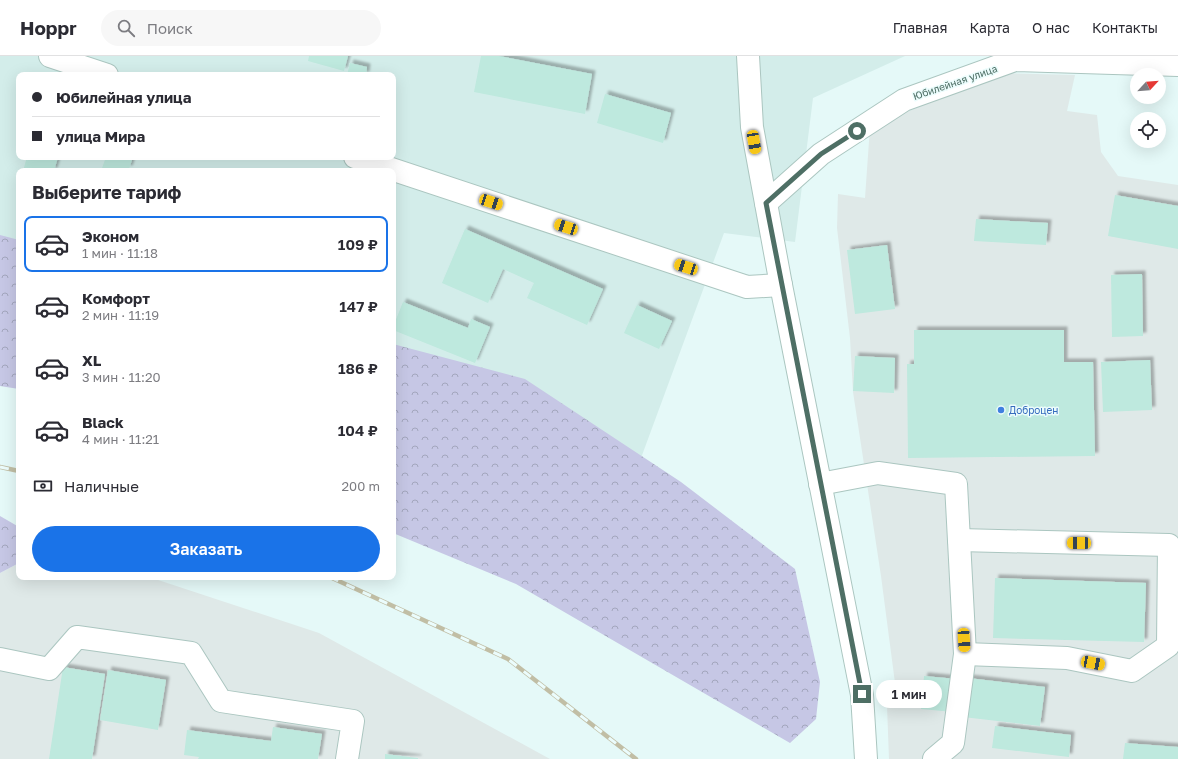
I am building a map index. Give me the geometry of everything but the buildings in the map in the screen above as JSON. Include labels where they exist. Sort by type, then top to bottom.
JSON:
[{"type":"street","points":[[50,56],[99,72]]},
{"type":"street","points":[[748,56],[752,127],[781,285],[862,694],[866,759]]},
{"type":"street","name":"Юбилейная улица","points":[[766,203],[821,154],[904,100],[1015,60],[1178,65]]},
{"type":"street","points":[[364,160],[388,168]]},
{"type":"street","points":[[396,171],[747,287],[781,285]]},
{"type":"street","points":[[820,484],[878,473],[956,484],[965,654],[953,743],[934,759]]},
{"type":"street","points":[[959,540],[1169,545],[1168,646],[1132,671],[1067,658],[965,654]]},
{"type":"street","points":[[0,659],[49,669],[77,637],[191,653],[221,701],[353,721],[347,759]]},
{"type":"shaded area","points":[[0,56],[905,56],[813,98],[795,242],[724,233],[641,458],[396,375],[396,168],[16,168],[16,261],[0,256]]},
{"type":"shaded area","points":[[1001,73],[1075,75],[1067,111],[1097,115],[1101,152],[1118,176],[1178,185],[1178,759],[889,759],[887,706],[898,706],[881,576],[853,392],[850,338],[837,228],[838,194],[865,198],[870,127]]},
{"type":"shaded area","points":[[16,565],[16,580],[158,580],[319,633],[550,759],[0,759],[0,573]]},
{"type":"green space","points":[[0,235],[16,239],[16,389],[0,386]]},
{"type":"green space","points":[[396,345],[525,379],[681,482],[795,569],[820,682],[816,719],[790,743],[516,584],[396,534]]},
{"type":"green space","points":[[0,516],[16,525],[16,565],[0,573]]},
{"type":"railway","points":[[0,467],[16,470]]},
{"type":"railway","points":[[337,580],[508,659],[636,759]]},
{"type":"place","name":"Доброцен","points":[[1001,410]]},
{"type":"route","points":[[857,131],[821,154],[766,203],[862,694]]}]
